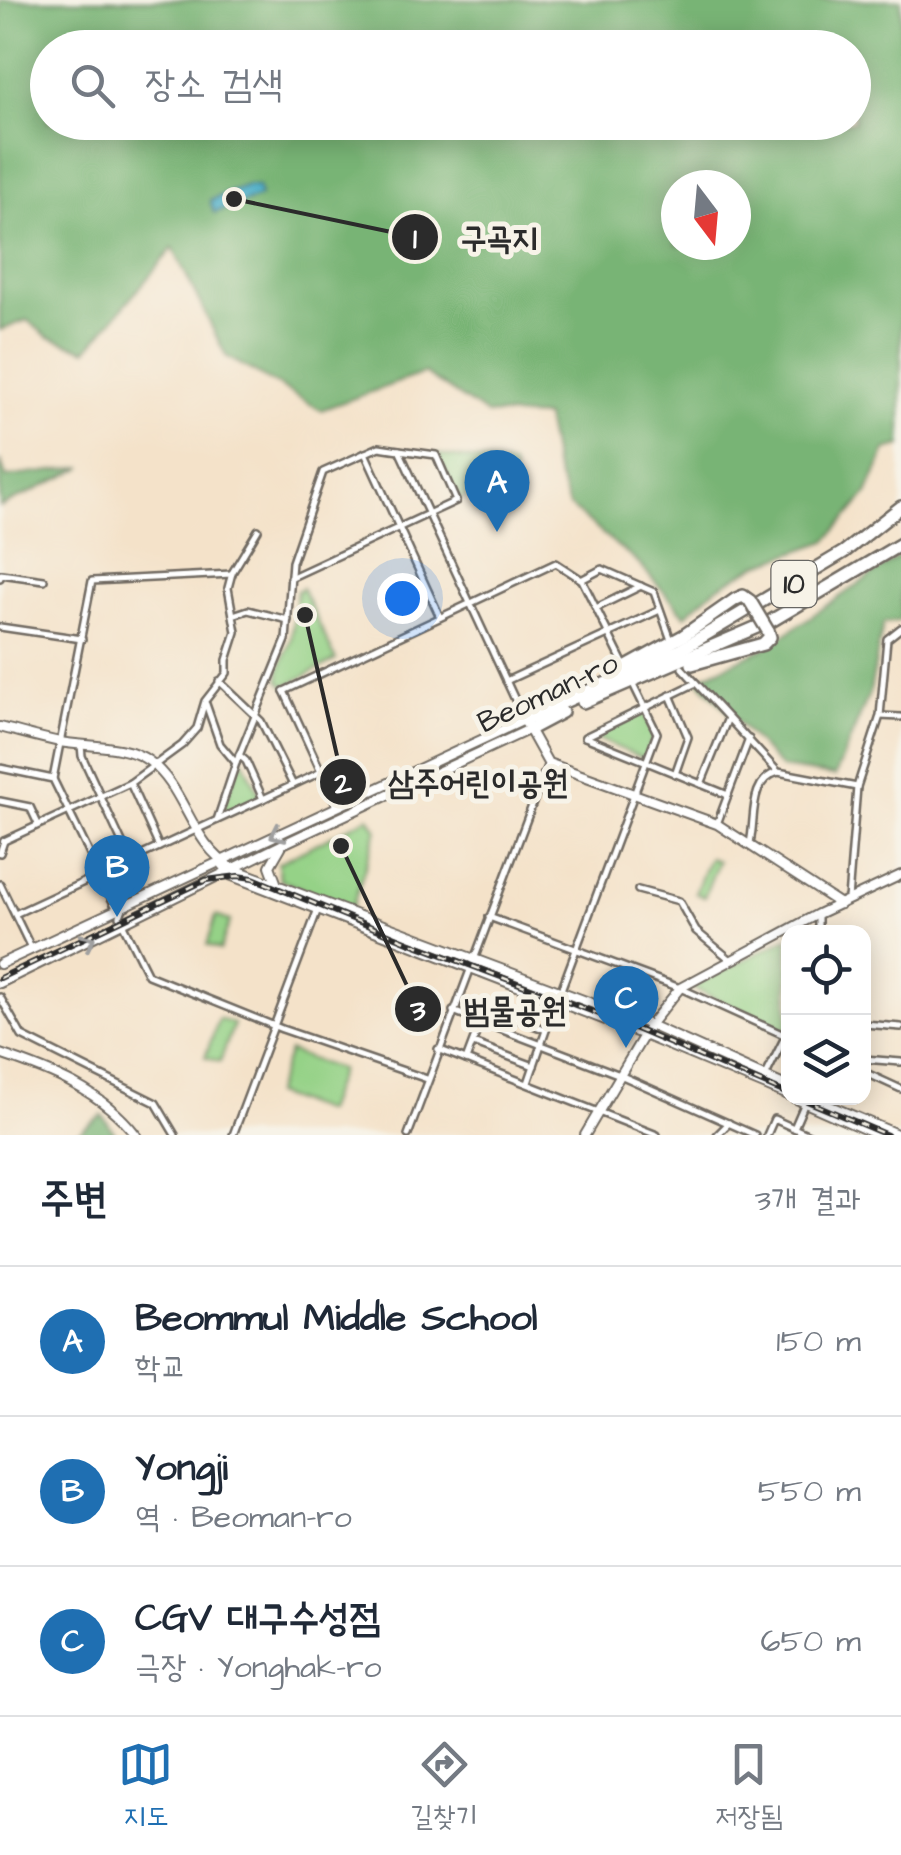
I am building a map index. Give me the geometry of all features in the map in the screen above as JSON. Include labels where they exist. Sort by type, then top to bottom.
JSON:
[{"type":"highway","name":"10","points":[[680,655],[844,552],[901,507]]},
{"type":"highway","name":"10","points":[[680,655],[787,612],[901,544]]},
{"type":"highway","points":[[578,701],[624,667],[680,655],[708,657],[764,644],[770,637],[768,631],[743,596],[680,655],[634,686],[578,701]]},
{"type":"highway","name":"Beoman-ro","points":[[527,724],[680,655]]},
{"type":"main road","points":[[527,724],[548,763],[718,824],[844,902]]},
{"type":"main road","name":"Beoman-ro","points":[[116,908],[527,724]]},
{"type":"main road","name":"Beoman-ro","points":[[0,983],[527,724]]},
{"type":"main road","points":[[0,727],[59,742],[134,752],[156,766],[209,851],[231,870],[318,909],[781,1092]]},
{"type":"main road","points":[[276,882],[270,866],[283,844]]},
{"type":"main road","points":[[231,870],[276,882],[561,990],[650,1025],[781,1085]]},
{"type":"main road","points":[[585,1135],[650,1025],[680,988],[818,914],[901,875]]},
{"type":"main road","points":[[0,964],[116,908]]},
{"type":"main road","points":[[0,1054],[34,1064],[83,1089],[108,1104],[136,1135]]},
{"type":"main road","points":[[821,1105],[899,1135]]},
{"type":"main road","points":[[854,1120],[878,1135]]},
{"type":"street","points":[[217,820],[286,640],[290,578],[299,538],[323,472],[378,447],[436,455],[456,501],[290,578]]},
{"type":"street","points":[[400,450],[527,724]]},
{"type":"street","points":[[364,453],[440,617]]},
{"type":"street","points":[[0,853],[2,839],[130,783],[156,766],[197,728],[204,701],[226,673],[236,632],[228,588],[232,574],[258,530]]},
{"type":"street","points":[[284,691],[556,563],[582,580],[624,667]]},
{"type":"street","points":[[582,580],[602,570],[654,592],[696,683],[778,772]]},
{"type":"street","points":[[0,578],[1,574],[44,580]]},
{"type":"street","points":[[116,908],[53,779],[92,581],[232,574]]},
{"type":"street","points":[[596,608],[641,586]]},
{"type":"street","points":[[233,615],[248,610],[288,620]]},
{"type":"street","points":[[506,681],[660,610]]},
{"type":"street","points":[[0,627],[82,639]]},
{"type":"street","points":[[844,902],[858,786],[880,716],[887,640],[901,628]]},
{"type":"street","points":[[220,681],[256,714],[293,785]]},
{"type":"street","points":[[269,682],[284,691],[337,806]]},
{"type":"street","points":[[696,683],[584,737],[728,795]]},
{"type":"street","points":[[561,990],[657,733],[634,686]]},
{"type":"street","points":[[670,695],[688,737],[675,774]]},
{"type":"street","points":[[204,701],[220,744],[236,763]]},
{"type":"street","points":[[701,784],[728,716]]},
{"type":"street","points":[[880,716],[901,717]]},
{"type":"street","points":[[718,824],[749,738]]},
{"type":"street","points":[[81,745],[82,756],[130,860]]},
{"type":"street","points":[[239,755],[246,761],[263,798]]},
{"type":"street","points":[[408,1135],[548,763]]},
{"type":"street","points":[[0,768],[53,779]]},
{"type":"street","points":[[16,914],[321,772]]},
{"type":"street","points":[[750,843],[762,780],[778,772],[858,786]]},
{"type":"street","points":[[130,783],[158,847]]},
{"type":"street","points":[[0,801],[30,807],[38,824]]},
{"type":"street","points":[[179,878],[185,884],[184,894]]},
{"type":"street","points":[[0,884],[30,948]]},
{"type":"street","points":[[638,890],[678,901],[696,931],[732,960]]},
{"type":"street","points":[[128,902],[121,910],[123,924],[148,975],[427,1080]]},
{"type":"street","points":[[233,1135],[318,909]]},
{"type":"street","points":[[818,914],[818,925]]},
{"type":"street","points":[[490,916],[781,1031]]},
{"type":"street","points":[[0,997],[22,1036],[156,1103],[175,1135]]},
{"type":"street","points":[[528,1083],[556,1001]]},
{"type":"street","points":[[466,1060],[486,1007],[546,1030]]},
{"type":"street","points":[[452,1010],[620,1075],[756,1135]]},
{"type":"street","points":[[871,1025],[901,1028]]},
{"type":"street","points":[[472,1043],[534,1066]]},
{"type":"street","points":[[765,1077],[781,1043]]},
{"type":"street","points":[[438,1050],[657,1135]]},
{"type":"street","points":[[871,1060],[901,1062]]},
{"type":"street","points":[[871,1075],[901,1089]]},
{"type":"street","points":[[794,1128],[805,1105]]},
{"type":"street","points":[[767,1135],[774,1118],[809,1135]]},
{"type":"street","points":[[847,1135],[854,1120]]},
{"type":"street","points":[[718,1135],[729,1123]]},
{"type":"green space","points":[[0,0],[901,0],[901,446],[886,450],[867,494],[827,541],[757,565],[716,588],[685,615],[638,563],[569,506],[554,466],[545,417],[486,414],[424,373],[321,410],[226,356],[173,248],[87,350],[48,337],[27,320],[0,330]]},
{"type":"green space","points":[[437,454],[512,465],[514,473],[459,500]]},
{"type":"green space","points":[[0,460],[6,477],[84,467],[0,507]]},
{"type":"green space","points":[[901,555],[901,620],[883,624],[870,692],[835,776],[781,768],[697,679],[765,648]]},
{"type":"green space","points":[[302,588],[336,660],[285,686],[279,680],[280,669],[291,640],[297,591]]},
{"type":"green space","points":[[643,711],[655,734],[644,759],[593,737]]},
{"type":"green space","points":[[240,761],[244,761],[261,798],[219,817]]},
{"type":"green space","points":[[369,817],[377,830],[352,908],[280,880],[278,863]]},
{"type":"green space","points":[[709,858],[718,861],[704,897],[695,893]]},
{"type":"green space","points":[[216,916],[230,921],[220,950],[207,945]]},
{"type":"green space","points":[[781,942],[781,1029],[690,987]]},
{"type":"green space","points":[[219,1019],[234,1024],[220,1062],[205,1057]]},
{"type":"green space","points":[[289,1051],[340,1070],[325,1112],[274,1094]]},
{"type":"green space","points":[[102,1115],[116,1135],[75,1135]]},
{"type":"water","points":[[247,186],[258,187],[260,197],[214,213],[210,200]]},
{"type":"railway","points":[[0,978],[206,880],[253,878],[615,1020],[781,1091]]},
{"type":"railway","points":[[816,1105],[887,1135]]},
{"type":"place","name":"구곡지","points":[[234,199]]},
{"type":"place","name":"Beommul Middle School","points":[[497,532]]},
{"type":"place","name":"삼주어린이공원","points":[[305,615]]},
{"type":"place","name":"범물공원","points":[[341,846]]},
{"type":"place","name":"Yongji","points":[[117,917]]},
{"type":"place","name":"CGV 대구수성점","points":[[626,1048]]}]
